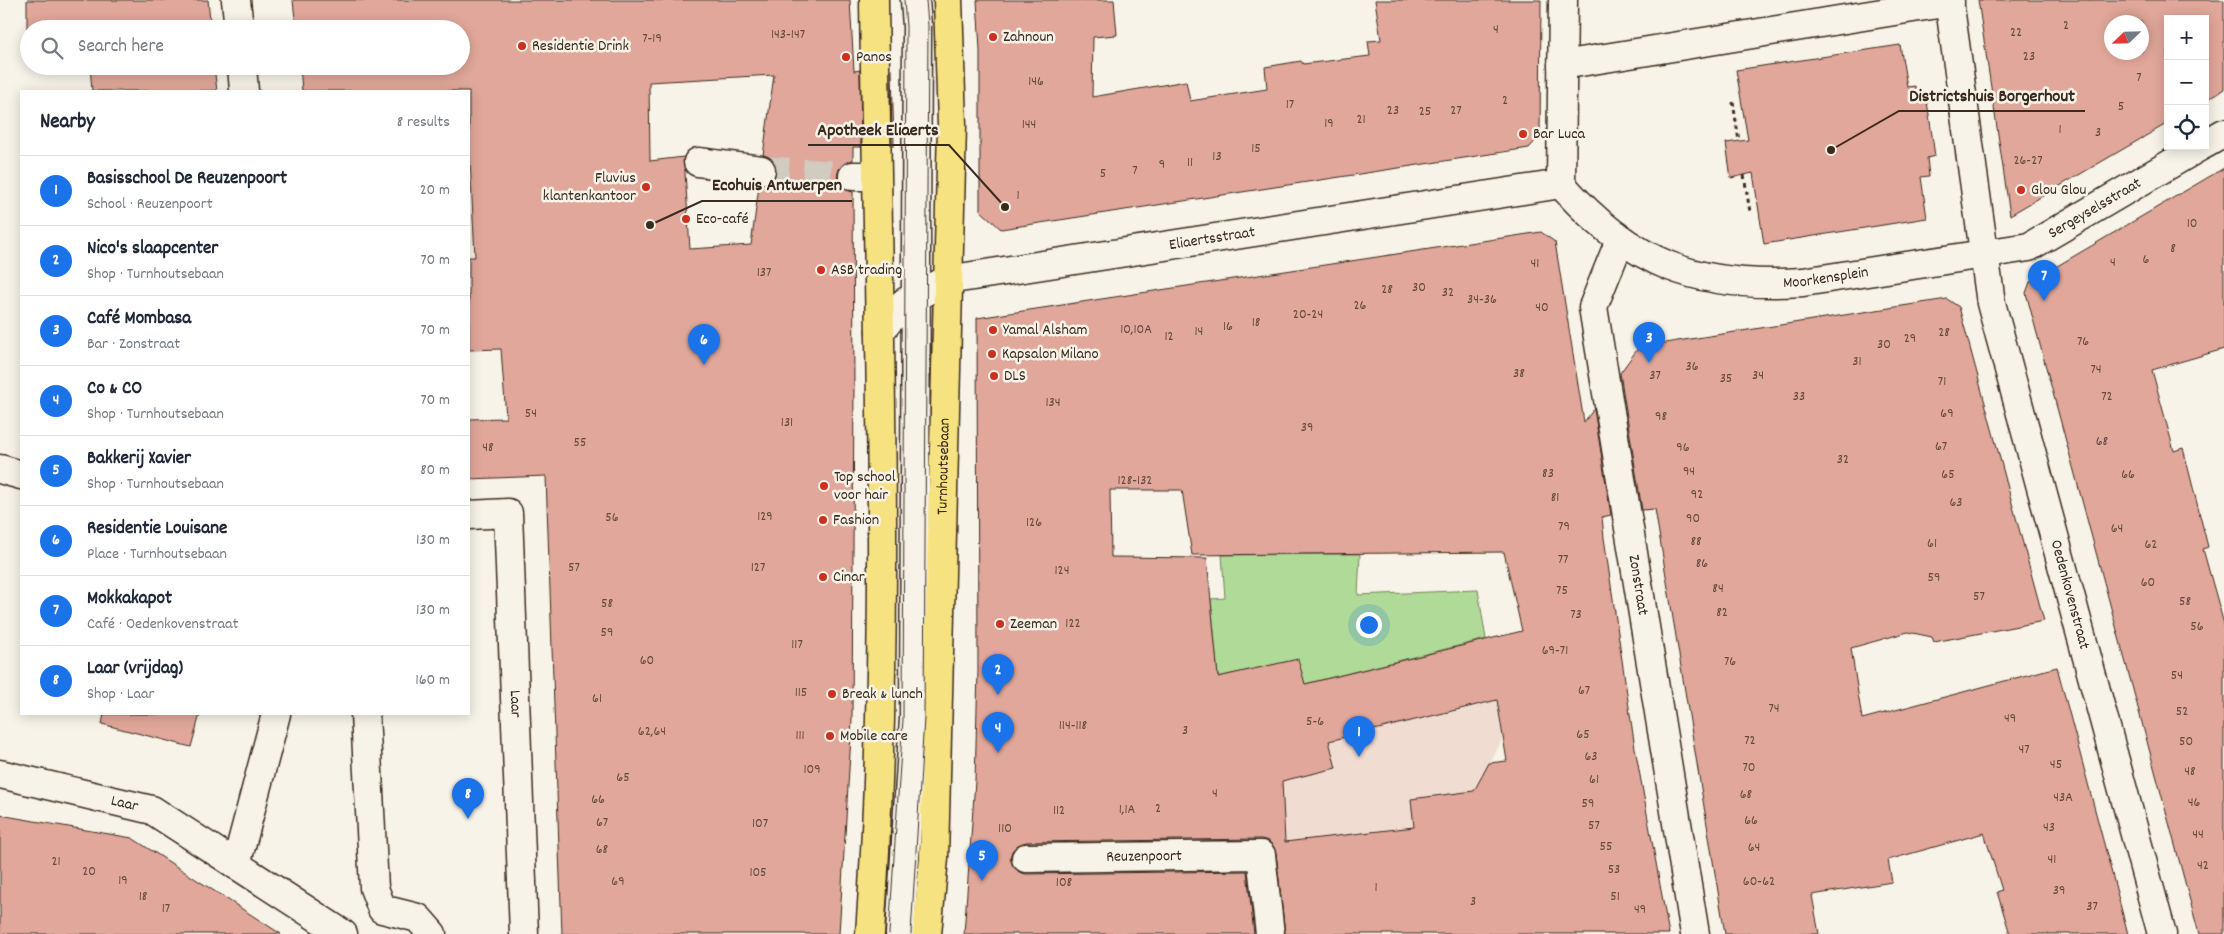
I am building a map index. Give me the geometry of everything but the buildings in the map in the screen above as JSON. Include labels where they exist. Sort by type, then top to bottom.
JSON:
[{"type":"main road","points":[[870,934],[881,703],[882,481],[880,331],[865,176],[874,0]]},
{"type":"main road","name":"Turnhoutsebaan","points":[[928,934],[934,848],[952,124],[948,0]]},
{"type":"street","points":[[236,0],[238,20]]},
{"type":"street","points":[[900,934],[914,718],[917,26],[915,0]]},
{"type":"street","points":[[1561,184],[1563,0]]},
{"type":"street","points":[[1562,65],[1950,1],[1984,254]]},
{"type":"street","points":[[243,75],[244,90]]},
{"type":"street","points":[[2209,142],[2224,133]]},
{"type":"street","name":"Sergeyselsstraat","points":[[1984,254],[2029,247],[2194,150]]},
{"type":"street","points":[[698,162],[761,170]]},
{"type":"street","name":"Eliaertsstraat","points":[[880,331],[905,302],[947,280],[1561,184]]},
{"type":"street","name":"Moorkensplein","points":[[1561,184],[1599,223],[1620,240],[1647,256],[1674,268],[1728,281],[1767,284],[1803,282],[1984,254]]},
{"type":"street","name":"Zonstraat","points":[[1620,240],[1593,307],[1695,934]]},
{"type":"street","name":"Oedenkovenstraat","points":[[1984,254],[1991,303],[2162,934]]},
{"type":"street","points":[[916,264],[947,280]]},
{"type":"street","points":[[0,469],[20,475]]},
{"type":"street","name":"Laar","points":[[470,515],[508,514],[520,882],[524,934]]},
{"type":"street","points":[[236,865],[276,715]]},
{"type":"street","points":[[365,715],[374,888],[382,909],[418,918],[432,934]]},
{"type":"street","name":"Laar","points":[[0,774],[152,810],[342,934]]},
{"type":"street","name":"Reuzenpoort","points":[[1026,858],[1261,855],[1270,934]]},
{"type":"path","points":[[1733,102],[1739,141]]},
{"type":"path","points":[[1744,175],[1750,212]]},
{"type":"shaded area","points":[[1486,639],[1503,738],[1471,799],[1474,809],[1280,872],[1277,834],[1223,704]]},
{"type":"green space","points":[[1360,554],[1358,595],[1478,590],[1486,639],[1305,684],[1297,660],[1218,677],[1211,599],[1225,598],[1222,555]]},
{"type":"tunnel","points":[[761,170],[853,176]]},
{"type":"tram line","points":[[889,934],[903,719],[906,27],[904,0]]},
{"type":"tram line","points":[[911,934],[924,718],[928,25],[926,0]]},
{"type":"place","name":"Zahnoun","points":[[993,37]]},
{"type":"place","name":"Residentie Drink","points":[[522,46]]},
{"type":"place","name":"Panos","points":[[846,57]]},
{"type":"place","name":"Bar Luca","points":[[1523,134]]},
{"type":"place","name":"Districtshuis Borgerhout","points":[[1831,150]]},
{"type":"place","name":"Fluvius klantenkantoor","points":[[646,187]]},
{"type":"place","name":"Glou Glou","points":[[2021,190]]},
{"type":"place","name":"Apotheek Eliaerts","points":[[1005,207]]},
{"type":"place","name":"Eco-café","points":[[686,219]]},
{"type":"place","name":"Ecohuis Antwerpen","points":[[650,225]]},
{"type":"place","name":"ASB trading","points":[[821,270]]},
{"type":"place","name":"Mokkakapot","points":[[2044,301]]},
{"type":"place","name":"Yamal Alsham","points":[[993,330]]},
{"type":"place","name":"Kapsalon Milano","points":[[992,354]]},
{"type":"place","name":"Café Mombasa","points":[[1649,363]]},
{"type":"place","name":"Residentie Louisane","points":[[704,365]]},
{"type":"place","name":"DLS","points":[[994,376]]},
{"type":"place","name":"Top school voor hair","points":[[824,486]]},
{"type":"place","name":"Fashion","points":[[823,520]]},
{"type":"place","name":"Cinar","points":[[823,577]]},
{"type":"place","name":"Zeeman","points":[[1000,624]]},
{"type":"place","name":"Break & lunch","points":[[832,694]]},
{"type":"place","name":"Nico's slaapcenter","points":[[998,695]]},
{"type":"place","name":"Mobile care","points":[[830,736]]},
{"type":"place","name":"Co & CO","points":[[998,753]]},
{"type":"place","name":"Basisschool De Reuzenpoort","points":[[1359,757]]},
{"type":"place","name":"Laar (vrijdag)","points":[[468,819]]},
{"type":"place","name":"Bakkerij Xavier","points":[[982,881]]}]
